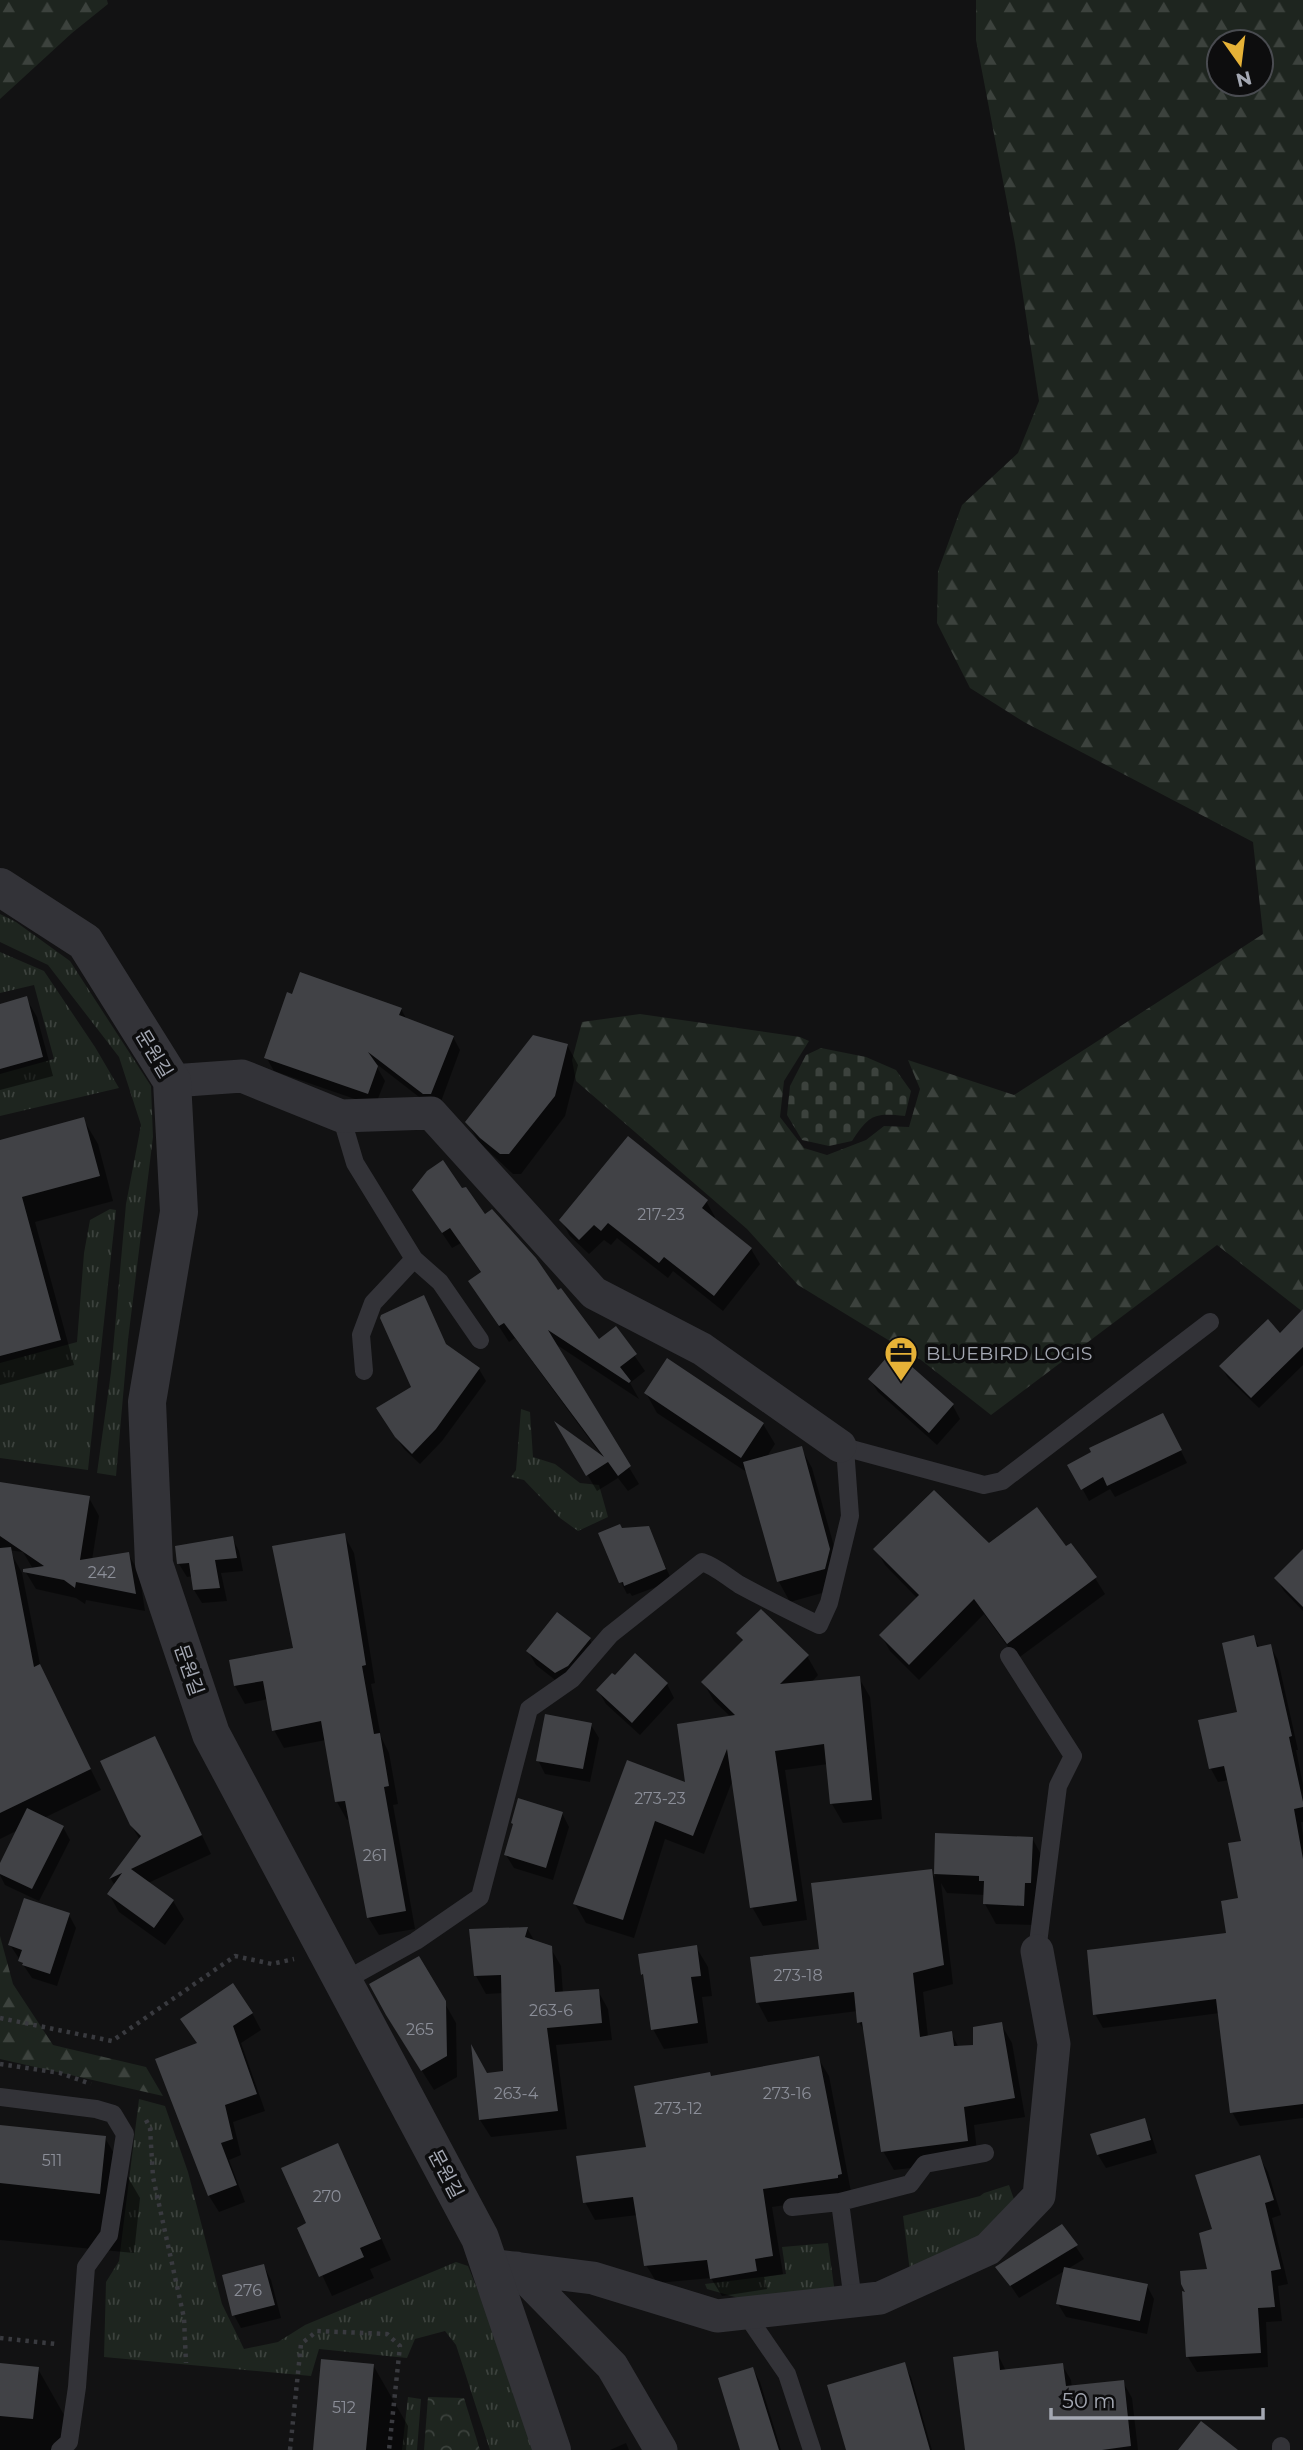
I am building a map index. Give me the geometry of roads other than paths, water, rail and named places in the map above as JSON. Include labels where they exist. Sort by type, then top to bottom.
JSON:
[{"type":"street","name":"문원길","points":[[0,887],[85,942],[172,1081],[179,1212],[147,1402],[153,1564],[211,1734],[480,2238],[503,2267],[552,2450]]},
{"type":"street","points":[[172,1081],[242,1076],[341,1116],[431,1113],[594,1293],[702,1349],[843,1447]]},
{"type":"street","points":[[503,2267],[593,2278],[717,2316],[880,2298],[988,2249],[1040,2196],[1054,2044],[1037,1951]]},
{"type":"street","points":[[503,2267],[612,2366],[661,2450]]},
{"type":"lane","points":[[341,1116],[355,1163],[414,1259],[440,1282],[480,1340]]},
{"type":"lane","points":[[364,1371],[361,1335],[373,1303],[414,1259]]},
{"type":"lane","points":[[334,1967],[416,1941],[480,1897],[529,1709],[572,1679],[610,1635],[702,1562],[712,1565],[731,1580],[772,1603],[819,1625],[829,1604],[850,1516],[843,1447],[984,1485],[1002,1480],[1210,1322]]},
{"type":"lane","points":[[1009,1656],[1073,1756],[1058,1786],[1037,1951]]},
{"type":"lane","points":[[0,2097],[96,2109],[113,2114],[125,2134],[109,2235],[86,2267],[77,2387],[69,2442],[60,2450]]},
{"type":"lane","points":[[792,2207],[840,2202],[910,2184],[925,2164],[985,2153]]},
{"type":"lane","points":[[840,2202],[853,2301]]},
{"type":"lane","points":[[745,2313],[787,2374],[813,2450]]},
{"type":"place","name":"BLUEBIRD LOGIS","points":[[901,1383]]}]
